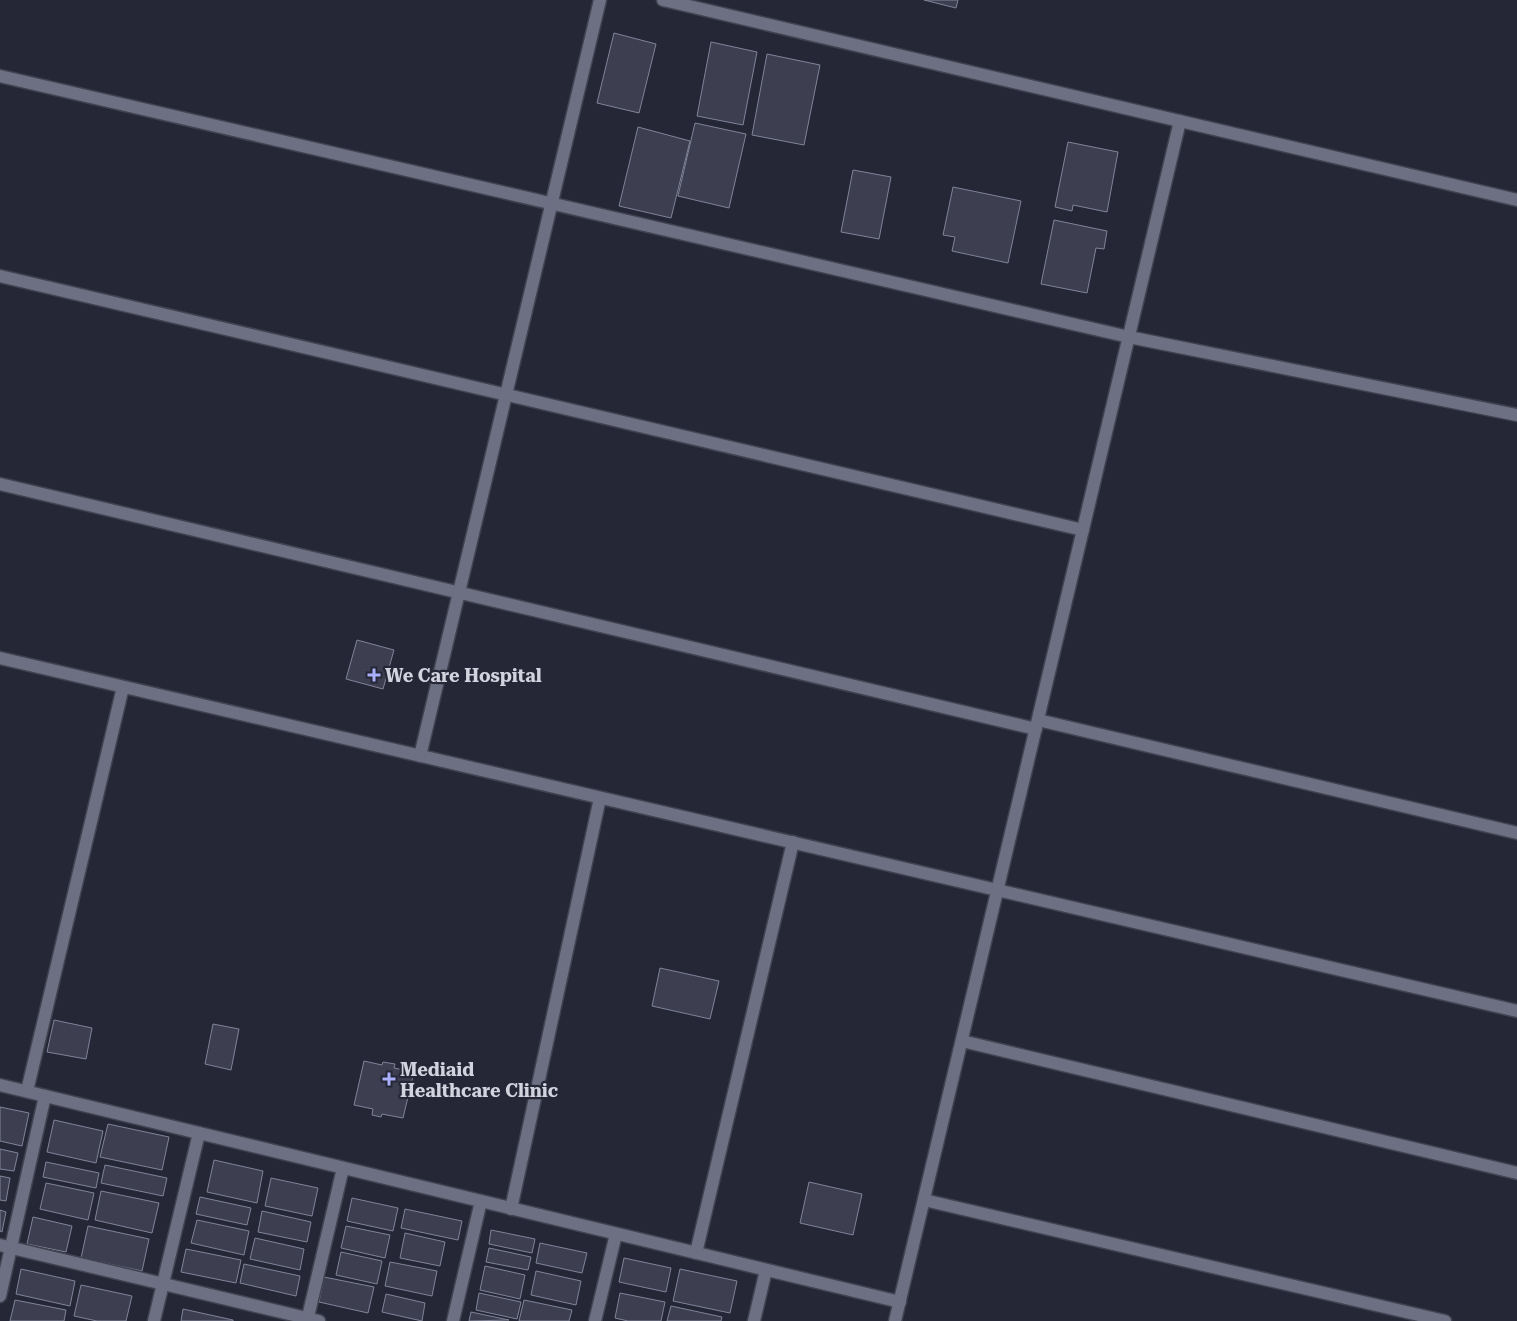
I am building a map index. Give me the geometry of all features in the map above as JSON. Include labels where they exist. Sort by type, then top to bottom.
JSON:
[{"type":"street","points":[[420,756],[600,0]]},
{"type":"street","points":[[663,0],[1517,200]]},
{"type":"street","points":[[0,76],[1129,337],[1517,415]]},
{"type":"street","points":[[896,1321],[1180,121]]},
{"type":"street","points":[[0,276],[1083,530]]},
{"type":"street","points":[[0,484],[459,592],[1517,833]]},
{"type":"street","points":[[0,658],[1517,1011]]},
{"type":"street","points":[[27,1092],[124,687]]},
{"type":"street","points":[[511,1209],[600,798]]},
{"type":"street","points":[[696,1253],[793,842]]},
{"type":"street","points":[[962,1042],[1517,1173]]},
{"type":"street","points":[[0,1085],[900,1302]]},
{"type":"street","points":[[0,1296],[6,1246],[45,1096]]},
{"type":"street","points":[[154,1321],[199,1133]]},
{"type":"street","points":[[6,1246],[311,1320],[343,1168]]},
{"type":"street","points":[[924,1200],[1445,1321]]},
{"type":"street","points":[[453,1321],[481,1201]]},
{"type":"street","points":[[595,1321],[616,1234]]},
{"type":"street","points":[[754,1321],[766,1270]]},
{"type":"building","points":[[924,0],[958,0],[956,8]]},
{"type":"building","points":[[614,33],[656,44],[639,113],[597,103]]},
{"type":"building","points":[[711,42],[757,52],[743,125],[697,116]]},
{"type":"building","points":[[767,54],[820,65],[804,145],[752,135]]},
{"type":"building","points":[[695,123],[746,134],[729,208],[678,196]]},
{"type":"building","points":[[638,127],[690,141],[671,218],[619,206]]},
{"type":"building","points":[[1068,142],[1118,152],[1107,212],[1073,205],[1072,211],[1055,207]]},
{"type":"building","points":[[853,170],[891,177],[879,239],[841,232]]},
{"type":"building","points":[[953,187],[1021,201],[1008,263],[952,251],[955,237],[943,235]]},
{"type":"building","points":[[1054,220],[1107,231],[1104,249],[1096,248],[1087,293],[1041,284]]},
{"type":"building","points":[[357,640],[394,650],[383,689],[346,679]]},
{"type":"building","points":[[660,968],[719,981],[710,1019],[652,1006]]},
{"type":"building","points":[[54,1020],[92,1028],[86,1059],[47,1052]]},
{"type":"building","points":[[213,1024],[239,1029],[231,1070],[205,1064]]},
{"type":"building","points":[[364,1061],[382,1065],[383,1062],[395,1064],[394,1068],[414,1072],[403,1118],[382,1114],[381,1117],[372,1115],[373,1109],[354,1105]]},
{"type":"building","points":[[0,1107],[29,1113],[22,1146],[0,1141]]},
{"type":"building","points":[[54,1120],[103,1131],[96,1163],[47,1152]]},
{"type":"building","points":[[108,1124],[169,1137],[162,1170],[100,1157]]},
{"type":"building","points":[[0,1149],[18,1153],[14,1171],[0,1169]]},
{"type":"building","points":[[214,1160],[263,1171],[257,1203],[207,1192]]},
{"type":"building","points":[[46,1162],[99,1173],[96,1188],[43,1177]]},
{"type":"building","points":[[105,1165],[167,1178],[163,1196],[101,1183]]},
{"type":"building","points":[[0,1176],[10,1178],[6,1201],[0,1200]]},
{"type":"building","points":[[271,1178],[318,1188],[312,1216],[265,1206]]},
{"type":"building","points":[[809,1182],[862,1194],[853,1235],[800,1223]]},
{"type":"building","points":[[46,1183],[94,1193],[88,1220],[40,1209]]},
{"type":"building","points":[[101,1191],[159,1203],[152,1233],[95,1220]]},
{"type":"building","points":[[200,1197],[251,1208],[247,1225],[196,1214]]},
{"type":"building","points":[[352,1198],[398,1208],[393,1231],[347,1221]]},
{"type":"building","points":[[405,1209],[462,1221],[458,1240],[401,1228]]},
{"type":"building","points":[[0,1210],[6,1212],[2,1232],[0,1231]]},
{"type":"building","points":[[262,1211],[311,1222],[307,1242],[258,1232]]},
{"type":"building","points":[[33,1217],[72,1226],[66,1252],[27,1244]]},
{"type":"building","points":[[197,1220],[249,1231],[244,1255],[191,1243]]},
{"type":"building","points":[[88,1226],[149,1239],[142,1271],[81,1258]]},
{"type":"building","points":[[346,1226],[390,1235],[385,1258],[341,1248]]},
{"type":"building","points":[[491,1230],[535,1239],[532,1253],[489,1244]]},
{"type":"building","points":[[405,1233],[445,1242],[440,1266],[400,1258]]},
{"type":"building","points":[[255,1238],[304,1249],[300,1270],[250,1259]]},
{"type":"building","points":[[540,1243],[587,1253],[582,1273],[536,1263]]},
{"type":"building","points":[[489,1248],[531,1257],[528,1270],[486,1262]]},
{"type":"building","points":[[186,1249],[241,1260],[236,1283],[181,1272]]},
{"type":"building","points":[[341,1252],[382,1261],[377,1284],[336,1275]]},
{"type":"building","points":[[624,1258],[671,1268],[666,1292],[619,1282]]},
{"type":"building","points":[[390,1262],[437,1271],[432,1296],[385,1286]]},
{"type":"building","points":[[244,1264],[300,1276],[296,1296],[240,1283]]},
{"type":"building","points":[[485,1266],[525,1275],[520,1299],[480,1290]]},
{"type":"building","points":[[21,1269],[75,1281],[70,1306],[16,1294]]},
{"type":"building","points":[[680,1269],[737,1281],[730,1313],[673,1301]]},
{"type":"building","points":[[536,1271],[581,1281],[576,1305],[531,1295]]},
{"type":"building","points":[[324,1277],[374,1287],[368,1313],[319,1302]]},
{"type":"building","points":[[81,1285],[132,1296],[126,1321],[97,1321],[74,1316]]},
{"type":"building","points":[[479,1293],[521,1302],[517,1319],[476,1310]]},
{"type":"building","points":[[620,1293],[665,1302],[661,1321],[628,1321],[615,1318]]},
{"type":"building","points":[[386,1294],[425,1303],[422,1321],[382,1312]]},
{"type":"building","points":[[15,1300],[66,1310],[64,1321],[10,1321]]},
{"type":"building","points":[[524,1300],[572,1310],[569,1321],[519,1321]]},
{"type":"building","points":[[671,1306],[722,1317],[721,1321],[667,1321]]},
{"type":"building","points":[[183,1309],[233,1320],[233,1321],[181,1321]]},
{"type":"building","points":[[471,1312],[509,1320],[469,1321]]},
{"type":"place","name":"We Care Hospital","points":[[374,675]]},
{"type":"place","name":"Mediaid Healthcare Clinic","points":[[389,1079]]}]
